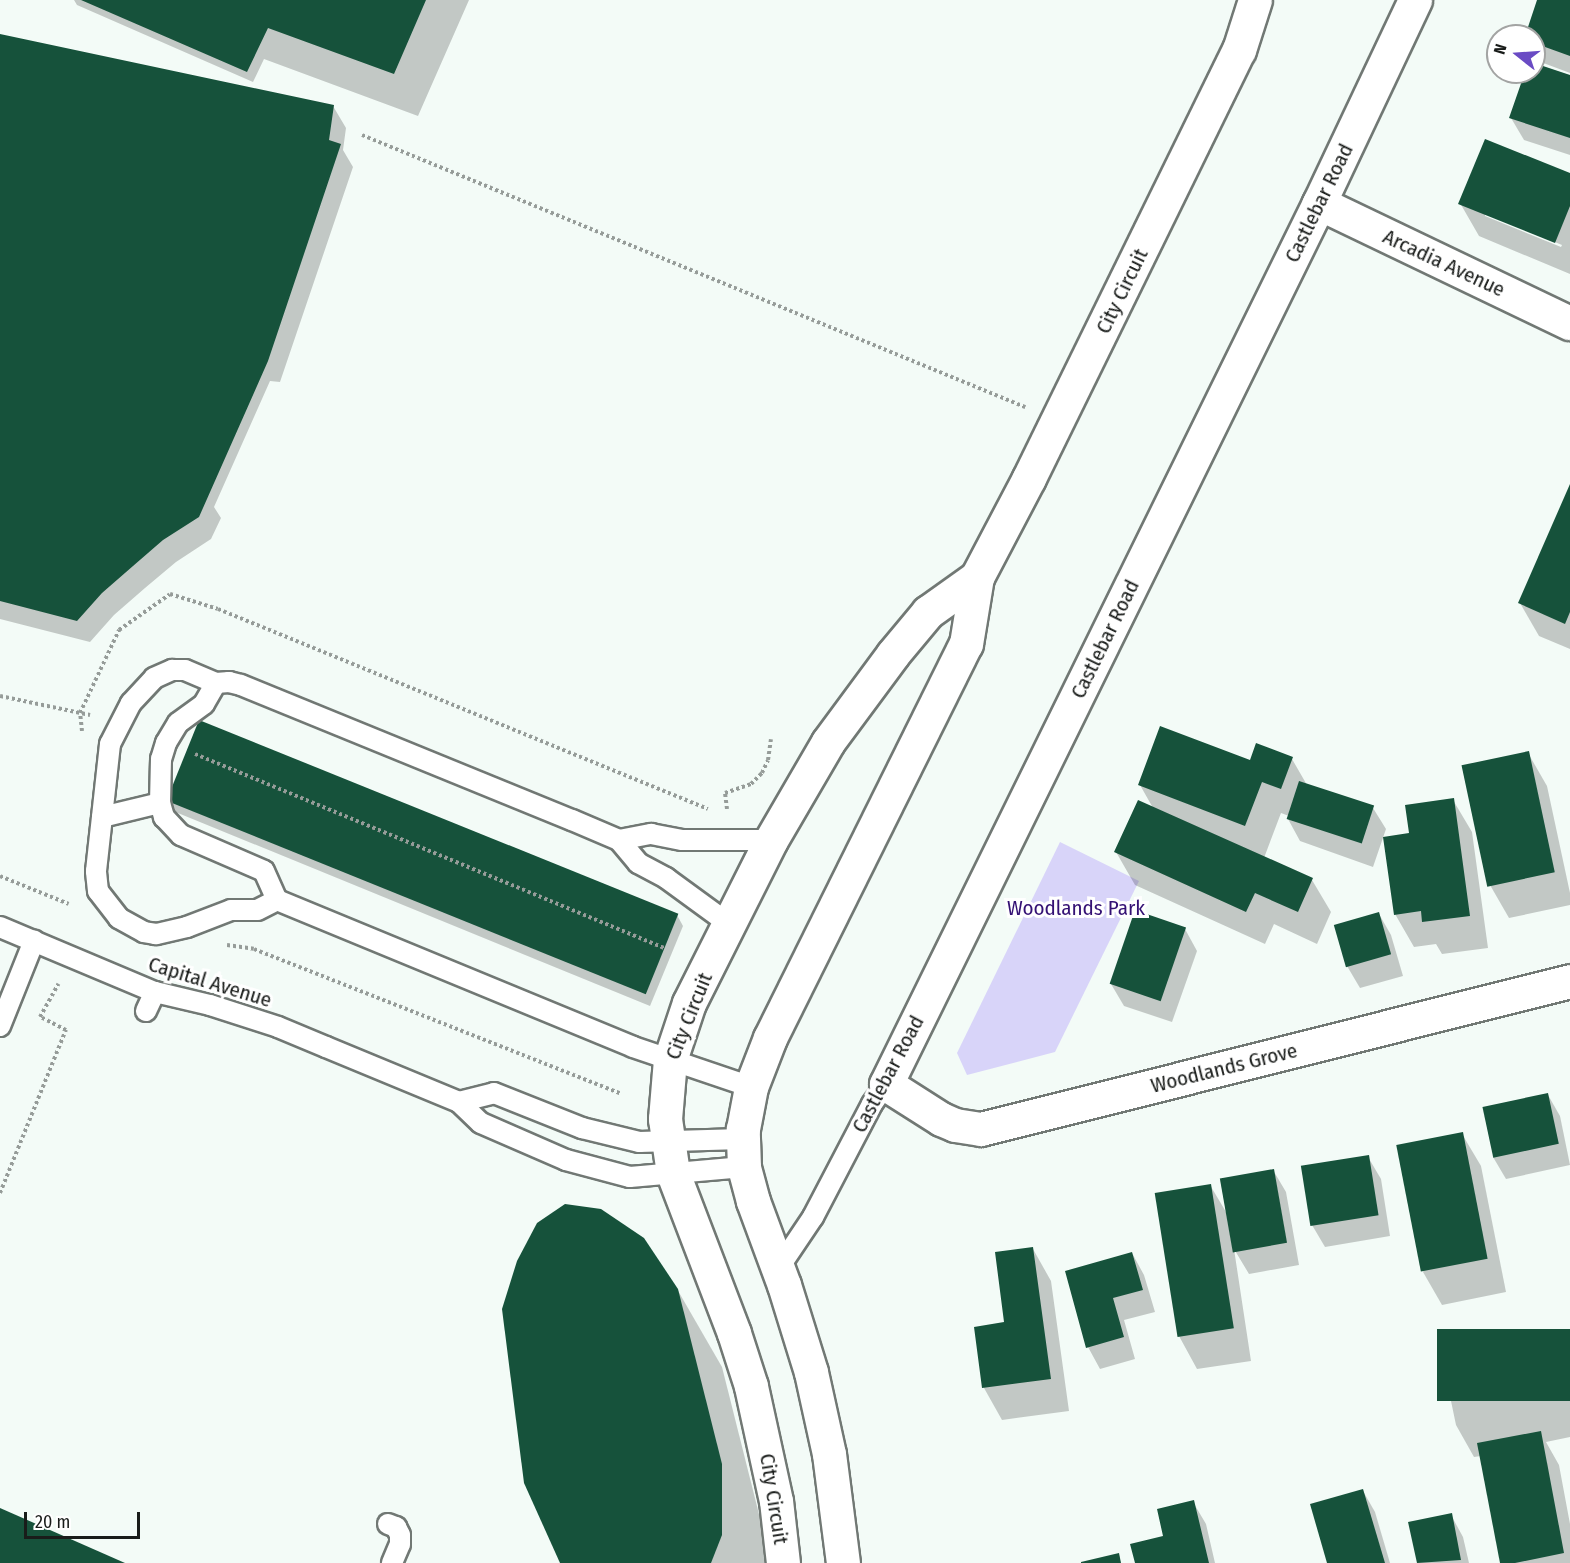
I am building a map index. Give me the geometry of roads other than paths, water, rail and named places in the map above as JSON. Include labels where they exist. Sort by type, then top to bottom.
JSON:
[{"type":"street","name":"City Circuit","points":[[843,1563],[821,1415],[803,1344],[753,1201],[743,1153],[751,1088],[774,1031],[966,644],[977,577],[1058,421],[1239,50],[1255,0]]},
{"type":"street","name":"Castlebar Road","points":[[886,1084],[1319,203],[1415,0]]},
{"type":"street","name":"Arcadia Avenue","points":[[1319,203],[1570,323]]},
{"type":"street","name":"City Circuit","points":[[783,1563],[765,1441],[751,1386],[670,1158],[665,1105],[670,1060],[689,1003],[771,840],[828,742],[893,654],[928,612],[977,577]]},
{"type":"street","name":"Woodlands Grove","points":[[886,1084],[941,1119],[955,1125],[981,1129],[1570,981]]},
{"type":"lane","points":[[277,900],[257,910],[221,912],[171,932],[156,934],[130,926],[106,905],[98,891],[96,871],[110,744],[127,710],[147,684],[172,670],[185,670],[216,683],[230,682],[241,685],[619,840],[638,863],[666,878],[729,924]]},
{"type":"lane","points":[[216,683],[204,704],[178,723],[166,743],[160,771],[160,803],[164,817],[181,835],[264,871],[277,900],[670,1060],[751,1088]]},
{"type":"lane","points":[[102,817],[160,803]]},
{"type":"lane","points":[[619,840],[651,834],[682,840],[771,840]]},
{"type":"lane","name":"Capital Avenue","points":[[0,927],[155,992],[184,998],[278,1027],[459,1102],[481,1123],[566,1160],[630,1177],[670,1158],[743,1153]]},
{"type":"lane","points":[[0,1026],[34,941]]},
{"type":"lane","points":[[146,1011],[155,992]]},
{"type":"lane","name":"Castlebar Road","points":[[778,1269],[813,1217],[872,1104],[886,1084]]},
{"type":"lane","name":"Capital Avenue","points":[[459,1102],[494,1093],[597,1133],[639,1142],[670,1158],[743,1153]]},
{"type":"lane","points":[[388,1524],[396,1527],[400,1535],[400,1544],[392,1563]]},
{"type":"park label","name":"Woodlands Park","points":[[1076,908]]}]
